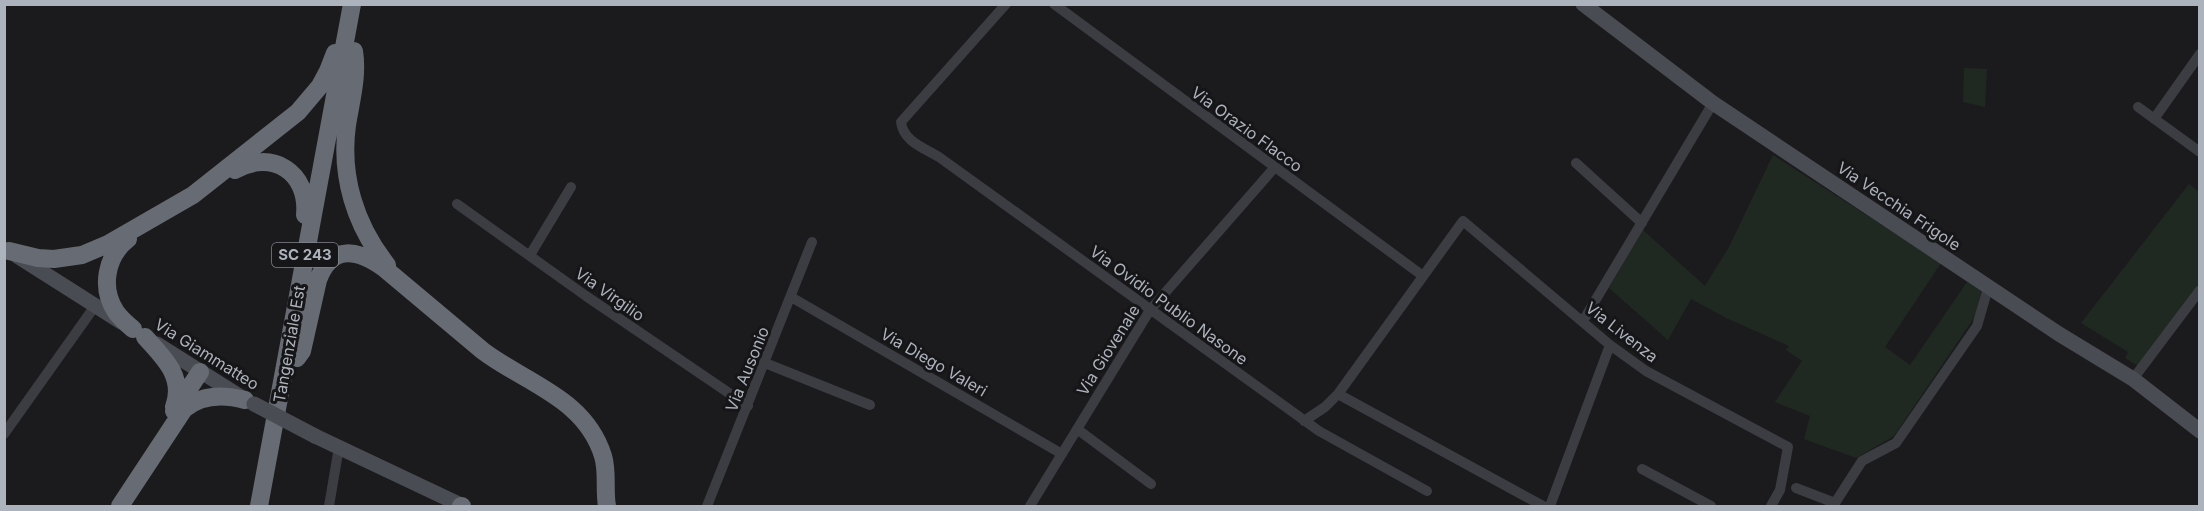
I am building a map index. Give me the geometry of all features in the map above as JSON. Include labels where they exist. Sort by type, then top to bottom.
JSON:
[{"type":"highway","points":[[7,249],[38,258],[54,259],[81,255],[108,244],[193,195],[280,128],[314,94],[335,54],[347,4]]},
{"type":"highway","name":"Tangenziale Est","points":[[261,506],[352,4]]},
{"type":"highway","name":"Tangenziale Est","points":[[261,506],[297,358],[363,4]]},
{"type":"highway","points":[[354,51],[357,68],[346,147],[350,191],[365,233],[401,282]]},
{"type":"highway","points":[[173,418],[177,399],[175,376],[168,361],[116,312],[110,297],[108,269],[118,248],[128,240],[186,205],[231,172],[256,162],[280,166],[300,182],[304,193],[305,211],[290,314],[292,327]]},
{"type":"highway","points":[[297,358],[302,351],[321,274],[334,257],[344,253],[362,255],[384,268],[452,327],[499,363],[560,397],[574,409],[594,434],[603,456],[607,507]]},
{"type":"highway","points":[[120,507],[200,372]]},
{"type":"highway","points":[[114,507],[173,418],[189,405],[203,399],[227,395],[249,402]]},
{"type":"highway","points":[[601,507],[606,477]]},
{"type":"street","name":"Via Ovidio Publio Nasone","points":[[1006,4],[901,122],[902,131],[909,139],[939,158],[1304,421],[1427,491]]},
{"type":"street","name":"Via Orazio Flacco","points":[[1054,4],[1424,276]]},
{"type":"street","name":"Via Vecchia Frigole","points":[[1583,4],[1713,102],[1988,288],[2133,379],[2199,431]]},
{"type":"street","points":[[2154,119],[2199,54]]},
{"type":"street","points":[[1583,321],[1713,102]]},
{"type":"street","points":[[2138,107],[2199,152]]},
{"type":"street","points":[[1576,163],[1642,223]]},
{"type":"street","name":"Via Giovenale","points":[[1030,507],[1150,310],[1275,167]]},
{"type":"street","points":[[530,255],[571,187]]},
{"type":"street","name":"Via Virgilio","points":[[457,204],[748,406]]},
{"type":"street","name":"Via Livenza","points":[[1424,276],[1463,221],[1610,345],[1646,371],[1788,447],[1780,490],[1771,507]]},
{"type":"street","name":"Via Ausonio","points":[[707,507],[812,242]]},
{"type":"street","name":"Via Giammatteo","points":[[7,249],[249,402],[458,506]]},
{"type":"street","points":[[1304,421],[1325,407],[1338,394],[1424,276]]},
{"type":"street","points":[[1796,488],[1835,502],[1862,461],[1896,444],[1977,326],[1988,288]]},
{"type":"street","points":[[2133,379],[2199,290]]},
{"type":"street","name":"Via Diego Valeri","points":[[791,297],[1062,454]]},
{"type":"street","points":[[4,434],[95,306]]},
{"type":"street","points":[[1550,507],[1610,345]]},
{"type":"street","points":[[765,363],[870,405]]},
{"type":"street","points":[[1338,394],[1543,507]]},
{"type":"street","points":[[129,507],[171,440],[173,418]]},
{"type":"street","points":[[1077,429],[1151,484]]},
{"type":"street","points":[[329,507],[339,447]]},
{"type":"street","points":[[1642,469],[1711,507]]},
{"type":"shaded area","points":[[1964,68],[1987,69],[1985,107],[1963,102]]},
{"type":"shaded area","points":[[1773,155],[1941,263],[1885,347],[1910,365],[1967,282],[1981,291],[1976,315],[1894,436],[1856,458],[1804,439],[1810,416],[1775,402],[1802,361],[1786,350],[1789,346],[1726,318],[1691,299],[1668,340],[1609,288],[1643,230],[1705,286],[1729,247]]},
{"type":"shaded area","points":[[2189,184],[2199,192],[2199,283],[2138,366],[2125,358],[2128,352],[2081,323]]}]
